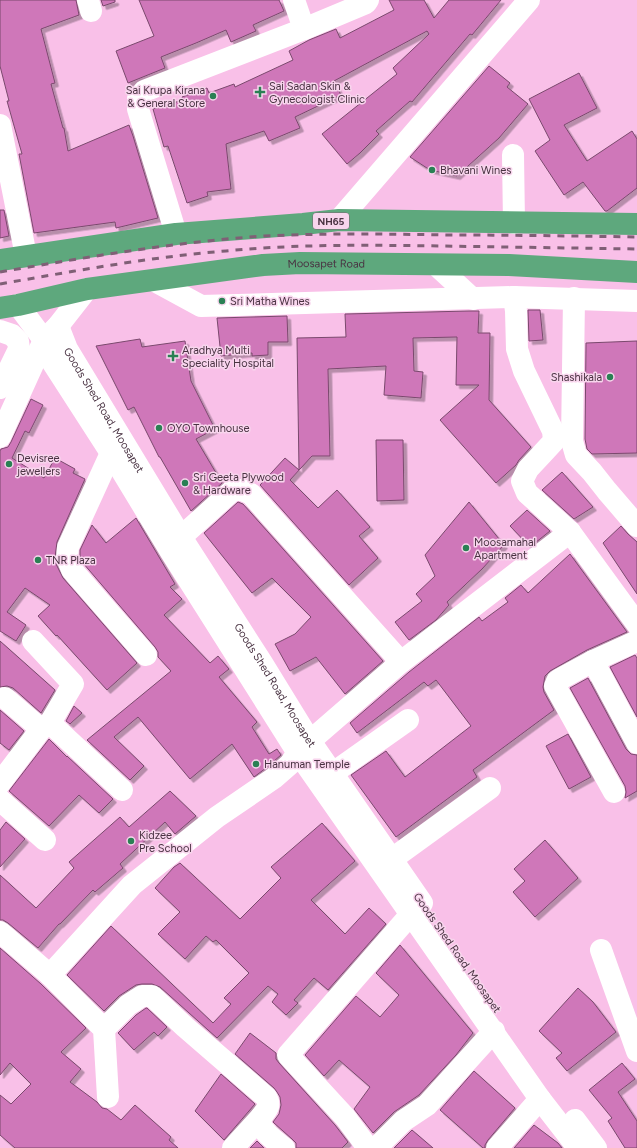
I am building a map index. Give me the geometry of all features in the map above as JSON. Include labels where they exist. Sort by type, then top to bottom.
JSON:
[{"type":"highway","name":"NH65","points":[[0,260],[176,234],[339,220],[637,224]]},
{"type":"highway","name":"Moosapet Road","points":[[9,306],[87,289],[263,266],[300,263],[509,265],[637,272]]},
{"type":"street","points":[[294,0],[304,29]]},
{"type":"street","points":[[176,234],[138,109],[138,99],[144,91],[304,29],[368,0]]},
{"type":"street","points":[[339,220],[529,0]]},
{"type":"street","points":[[0,125],[26,256]]},
{"type":"street","points":[[513,155],[514,223]]},
{"type":"street","points":[[436,265],[473,299]]},
{"type":"street","points":[[155,281],[201,306],[514,297],[637,301]]},
{"type":"street","points":[[0,436],[87,289]]},
{"type":"street","points":[[514,297],[517,349],[524,372],[553,431],[554,436],[554,441],[528,469],[522,481],[527,493],[570,532],[637,624]]},
{"type":"street","points":[[574,298],[572,441],[576,455],[637,526]]},
{"type":"street","name":"Goods Shed Road, Moosapet","points":[[9,306],[55,344],[124,441],[181,537],[262,663],[304,747],[333,773],[548,1083],[596,1148]]},
{"type":"street","points":[[0,331],[12,335],[18,341],[19,349],[0,388]]},
{"type":"street","name":"Goods Shed Road, Moosapet","points":[[55,344],[111,453],[167,545],[304,747],[412,914],[540,1099],[578,1148]]},
{"type":"street","points":[[111,453],[68,547],[67,558],[72,570],[146,655]]},
{"type":"street","points":[[181,537],[234,490],[242,490],[251,494],[401,662]]},
{"type":"street","points":[[50,976],[132,885],[217,817],[274,778],[290,764],[304,747],[401,662],[570,532]]},
{"type":"street","points":[[0,783],[46,726],[73,684],[32,640]]},
{"type":"street","points":[[614,792],[555,686],[557,681],[560,679],[593,661],[637,641]]},
{"type":"street","points":[[593,661],[637,743]]},
{"type":"street","points":[[5,698],[46,726],[122,790]]},
{"type":"street","points":[[333,773],[408,720]]},
{"type":"street","points":[[392,859],[490,788]]},
{"type":"street","points":[[0,800],[45,840]]},
{"type":"street","points":[[368,1148],[345,1117],[288,1055],[412,914]]},
{"type":"street","points":[[0,932],[50,976],[104,1029],[108,1097]]},
{"type":"street","points":[[601,950],[637,1051]]},
{"type":"street","points":[[104,1029],[128,1004],[142,996],[152,996],[185,1027],[266,1097],[269,1102],[268,1107],[261,1117],[260,1123],[263,1129],[284,1148]]},
{"type":"street","points":[[376,1148],[403,1121],[427,1105],[494,1031]]},
{"type":"street","points":[[497,1148],[540,1099]]},
{"type":"street","points":[[232,1148],[263,1115]]},
{"type":"building","points":[[0,0],[76,0],[79,15],[41,29],[55,83],[51,84],[64,128],[68,151],[129,125],[158,218],[116,228],[115,222],[34,233],[19,154],[22,154],[7,101],[9,101],[0,66]]},
{"type":"building","points":[[101,0],[115,0],[115,2],[103,6]]},
{"type":"building","points":[[139,0],[279,0],[284,11],[253,25],[256,31],[231,42],[226,30],[161,57],[165,68],[128,83],[116,51],[154,36]]},
{"type":"building","points":[[389,0],[424,0],[434,18],[449,0],[501,0],[412,102],[410,101],[376,131],[379,134],[347,164],[322,134],[397,74],[393,68],[429,34],[427,31],[334,81],[341,95],[295,117],[300,128],[269,141],[264,131],[226,144],[231,189],[207,192],[208,196],[187,203],[168,146],[164,147],[153,109],[183,100],[182,97],[207,88],[209,93],[234,84],[235,87],[293,60],[289,51],[309,40],[336,29],[340,38],[394,10]]},
{"type":"building","points":[[489,66],[510,83],[507,87],[528,104],[499,138],[457,176],[430,170],[410,157]]},
{"type":"building","points":[[579,73],[597,108],[564,125],[587,161],[632,131],[637,139],[637,188],[607,211],[605,211],[583,182],[564,195],[535,151],[550,140],[529,99]]},
{"type":"building","points":[[0,210],[4,210],[9,236],[0,238]]},
{"type":"building","points":[[528,310],[540,310],[543,340],[529,341]]},
{"type":"building","points":[[479,311],[478,333],[490,333],[489,400],[531,447],[516,465],[496,483],[440,420],[479,385],[456,385],[457,337],[413,338],[414,371],[423,372],[421,398],[384,395],[386,366],[328,369],[330,456],[312,456],[290,480],[318,508],[337,490],[370,527],[359,536],[378,558],[349,585],[260,485],[285,458],[299,470],[297,338],[346,337],[345,314]]},
{"type":"building","points":[[287,316],[288,342],[268,342],[268,355],[252,356],[252,353],[221,356],[217,318]]},
{"type":"building","points":[[140,339],[142,347],[185,341],[191,381],[215,429],[196,439],[222,483],[191,511],[159,457],[134,407],[128,410],[96,346]]},
{"type":"building","points":[[637,341],[637,453],[592,454],[587,449],[585,439],[586,343]]},
{"type":"building","points":[[31,399],[43,405],[29,433],[25,431],[12,458],[44,478],[55,458],[75,469],[73,473],[85,479],[57,542],[55,562],[63,578],[137,663],[107,690],[38,616],[50,605],[25,588],[7,612],[26,625],[16,641],[0,631],[0,451],[1,449],[8,447],[11,442]]},
{"type":"building","points":[[376,440],[403,440],[404,500],[377,501]]},
{"type":"building","points":[[562,472],[593,507],[574,519],[542,490]]},
{"type":"building","points":[[238,502],[243,504],[383,661],[345,694],[316,657],[290,671],[275,644],[295,634],[311,617],[272,578],[252,593],[204,533]]},
{"type":"building","name":"Moosamahal Apartment","points":[[469,502],[504,545],[482,569],[447,602],[449,605],[436,620],[409,640],[395,622],[422,601],[416,594],[435,576],[425,555]]},
{"type":"building","points":[[527,510],[550,531],[530,547],[510,526]]},
{"type":"building","points":[[136,518],[175,584],[170,587],[182,599],[164,615],[210,663],[218,656],[229,669],[219,677],[257,722],[252,727],[269,754],[277,749],[281,755],[254,777],[232,744],[190,779],[138,717],[114,737],[144,766],[130,780],[87,740],[171,671],[158,657],[158,652],[155,647],[83,563],[80,556],[80,550],[92,525],[106,543]]},
{"type":"building","points":[[621,526],[637,542],[637,594],[603,543]]},
{"type":"building","points":[[570,554],[627,632],[587,650],[550,671],[545,676],[543,687],[544,692],[554,710],[473,770],[477,777],[396,837],[351,775],[386,751],[405,777],[471,726],[436,680],[428,686],[424,682],[357,733],[350,723],[409,672],[479,617],[482,621],[508,602],[505,598],[521,585],[528,593]]},
{"type":"building","points":[[0,641],[55,690],[41,713],[13,688],[7,686],[0,687]]},
{"type":"building","points":[[635,655],[637,658],[637,717],[610,667]]},
{"type":"building","points":[[588,678],[626,749],[631,754],[637,755],[637,791],[625,798],[625,786],[570,688]]},
{"type":"building","points":[[74,706],[82,713],[70,724],[66,721]]},
{"type":"building","points":[[0,710],[24,731],[9,750],[0,743]]},
{"type":"building","points":[[568,734],[591,777],[569,789],[546,746]]},
{"type":"building","points":[[49,739],[113,799],[99,813],[79,795],[49,826],[9,791]]},
{"type":"building","points":[[170,791],[196,816],[175,834],[165,822],[120,864],[123,868],[95,892],[93,890],[59,924],[38,948],[8,923],[0,920],[0,875],[36,908],[74,868],[69,862],[120,817],[129,827]]},
{"type":"building","points":[[6,822],[25,839],[0,867],[0,830]]},
{"type":"building","points":[[322,823],[355,861],[311,900],[345,934],[369,908],[386,924],[328,990],[314,978],[294,1000],[298,1003],[286,1015],[272,1002],[278,994],[268,986],[217,1038],[160,987],[152,984],[136,985],[119,996],[104,1011],[67,975],[111,926],[213,1023],[231,1004],[224,998],[249,973],[216,940],[213,942],[206,936],[185,959],[158,934],[180,912],[155,888],[174,867],[180,863],[240,919],[281,878],[271,867]]},
{"type":"building","points":[[545,840],[578,878],[535,917],[513,892],[525,881],[514,869]]},
{"type":"building","points":[[400,945],[473,1033],[456,1055],[419,1095],[394,1112],[373,1133],[354,1109],[370,1087],[339,1060],[324,1076],[305,1055],[356,996],[380,1017],[399,995],[376,973]]},
{"type":"building","points":[[0,948],[41,984],[86,1028],[61,1052],[81,1069],[70,1082],[97,1102],[102,1108],[107,1109],[121,1120],[135,1105],[171,1137],[169,1140],[178,1148],[15,1148],[0,1135],[0,1095],[11,1104],[31,1084],[10,1063],[0,1075]]},
{"type":"building","points":[[578,988],[593,1002],[616,1032],[567,1071],[556,1058],[562,1053],[539,1031]]},
{"type":"building","points":[[146,1008],[167,1027],[158,1036],[154,1032],[134,1050],[118,1033],[136,1015]]},
{"type":"building","points":[[250,1033],[276,1053],[276,1059],[279,1063],[335,1125],[348,1142],[342,1148],[296,1148],[296,1143],[273,1122],[279,1114],[281,1105],[280,1097],[274,1088],[235,1054]]},
{"type":"building","points":[[622,1063],[635,1079],[618,1092],[637,1121],[637,1148],[625,1148],[608,1121],[612,1118],[589,1090]]},
{"type":"building","points":[[474,1071],[515,1108],[488,1140],[485,1148],[483,1148],[440,1110]]},
{"type":"building","points":[[221,1074],[255,1104],[224,1140],[195,1111]]},
{"type":"building","points":[[534,1125],[558,1143],[562,1148],[514,1148]]},
{"type":"building","points":[[412,1130],[433,1148],[394,1148]]},
{"type":"building","points":[[257,1141],[264,1148],[250,1148]]},
{"type":"railway","points":[[0,272],[165,246],[264,236],[357,234],[637,237]]},
{"type":"railway","points":[[0,284],[169,257],[279,247],[387,245],[637,249]]},
{"type":"place","name":"Sai Sadan Skin & Gynecologist Clinic","points":[[260,92]]},
{"type":"place","name":"Sai Krupa Kirana & General Store","points":[[213,96]]},
{"type":"place","name":"Bhavani Wines","points":[[432,170]]},
{"type":"place","name":"Sri Matha Wines","points":[[222,301]]},
{"type":"place","name":"Aradhya Multi Speciality Hospital","points":[[173,356]]},
{"type":"place","name":"Shashikala","points":[[610,377]]},
{"type":"place","name":"OYO Townhouse","points":[[159,428]]},
{"type":"place","name":"Devisree jewellers","points":[[9,464]]},
{"type":"place","name":"Sri Geeta Plywood & Hardware","points":[[185,483]]},
{"type":"place","name":"Moosamahal Apartment","points":[[466,548]]},
{"type":"place","name":"TNR Plaza","points":[[38,560]]},
{"type":"place","name":"Hanuman Temple","points":[[256,764]]},
{"type":"place","name":"Kidzee Pre School","points":[[131,841]]}]
